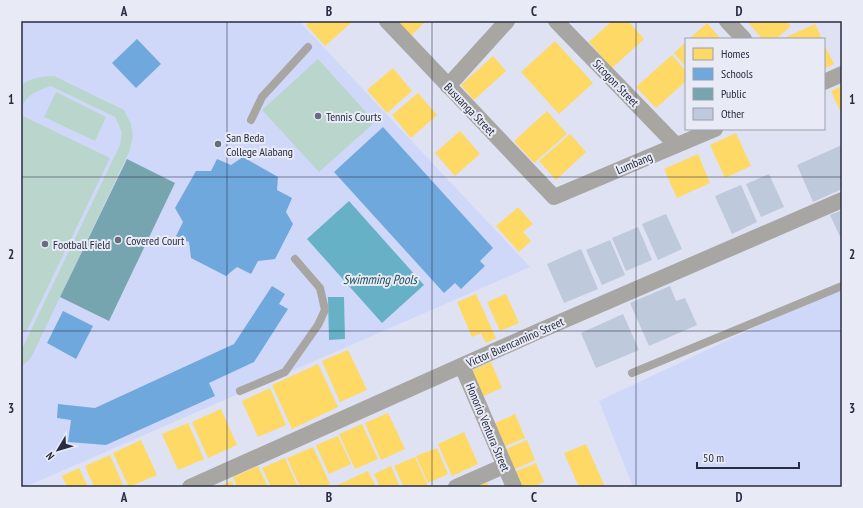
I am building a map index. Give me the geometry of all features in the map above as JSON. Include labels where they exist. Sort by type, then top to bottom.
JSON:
[{"type":"street","name":"Busuanga Street","points":[[386,21],[554,196]]},
{"type":"street","points":[[448,86],[507,21]]},
{"type":"street","name":"Sicogon Street","points":[[556,21],[676,145]]},
{"type":"street","points":[[727,21],[743,38]]},
{"type":"street","points":[[825,82],[842,74]]},
{"type":"street","name":"Lumbang","points":[[554,196],[713,130]]},
{"type":"street","name":"Victor Buencamino Street","points":[[190,487],[537,332],[842,200]]},
{"type":"street","name":"Honorio Ventura Street","points":[[462,366],[514,487]]},
{"type":"street","points":[[456,487],[504,466]]},
{"type":"lane","points":[[251,120],[262,97],[308,47]]},
{"type":"lane","points":[[240,391],[285,372],[318,325],[325,310],[320,288],[296,259]]},
{"type":"lane","points":[[632,374],[842,286]]},
{"type":"shaded area","name":"San Beda College Alabang","points":[[21,21],[299,21],[530,267],[25,487],[21,487]]},
{"type":"shaded area","points":[[842,286],[842,487],[633,487],[599,401]]},
{"type":"green space","name":"Tennis Courts","points":[[318,59],[375,122],[319,172],[262,110]]},
{"type":"green space","points":[[54,76],[124,110],[131,124],[133,136],[130,150],[31,358],[21,367],[21,351],[120,145],[122,133],[115,117],[51,86],[37,91],[29,96],[21,108],[21,86],[24,83],[40,77]]},
{"type":"green space","points":[[56,92],[106,117],[95,141],[44,117]]},
{"type":"green space","name":"Football Field","points":[[21,115],[110,158],[26,332],[21,330]]},
{"type":"water","name":"Swimming Pools","points":[[349,201],[424,285],[382,323],[307,239]]},
{"type":"water","points":[[328,297],[344,297],[345,339],[329,340]]},
{"type":"building: Homes","points":[[310,21],[352,22],[325,46],[306,25]]},
{"type":"building: Homes","points":[[392,21],[426,21],[409,38]]},
{"type":"building: Homes","points":[[612,21],[628,21],[644,39],[612,68],[589,42]]},
{"type":"building: Homes","points":[[747,21],[786,21],[791,26],[777,38],[761,38]]},
{"type":"building: Homes","points":[[707,23],[720,38],[690,38]]},
{"type":"building: Homes","points":[[815,24],[822,38],[784,38]]},
{"type":"building: Homes","points":[[555,41],[593,83],[559,114],[521,72]]},
{"type":"building: Homes","points":[[685,43],[685,66],[674,53]]},
{"type":"building: Homes","points":[[825,46],[834,64],[825,68]]},
{"type":"building: Homes","points":[[672,55],[685,70],[685,82],[656,108],[636,87]]},
{"type":"building: Homes","points":[[493,56],[506,71],[474,100],[461,85]]},
{"type":"building: Homes","points":[[393,68],[412,91],[387,113],[367,90]]},
{"type":"building: Homes","points":[[842,86],[842,115],[831,91]]},
{"type":"building: Homes","points":[[418,93],[437,115],[411,138],[392,115]]},
{"type":"building: Homes","points":[[547,111],[567,134],[534,163],[514,141]]},
{"type":"building: Homes","points":[[460,131],[480,154],[455,176],[435,153]]},
{"type":"building: Homes","points":[[736,133],[751,166],[725,178],[710,145]]},
{"type":"building: Homes","points":[[570,134],[586,152],[556,180],[539,161]]},
{"type":"building: Homes","points":[[698,154],[710,183],[677,198],[664,169]]},
{"type":"building: Homes","points":[[518,207],[533,224],[523,232],[531,241],[519,252],[496,226]]},
{"type":"building: Homes","points":[[476,294],[496,338],[486,343],[481,333],[472,337],[457,302]]},
{"type":"building: Homes","points":[[506,294],[519,323],[500,331],[487,302]]},
{"type":"building: Homes","points":[[348,350],[367,390],[340,402],[322,361]]},
{"type":"building: Homes","points":[[491,362],[502,388],[479,398],[468,372]]},
{"type":"building: Homes","points":[[318,364],[338,407],[292,429],[272,385]]},
{"type":"building: Homes","points":[[270,388],[286,425],[258,437],[242,401]]},
{"type":"building: Homes","points":[[221,409],[237,445],[208,458],[192,422]]},
{"type":"building: Homes","points":[[388,413],[405,449],[381,460],[365,423]]},
{"type":"building: Homes","points":[[515,414],[525,438],[503,447],[493,424]]},
{"type":"building: Homes","points":[[188,423],[204,459],[178,470],[162,434]]},
{"type":"building: Homes","points":[[362,424],[378,459],[355,469],[339,434]]},
{"type":"building: Homes","points":[[464,432],[478,464],[452,476],[438,444]]},
{"type":"building: Homes","points":[[338,436],[351,464],[329,474],[316,445]]},
{"type":"building: Homes","points":[[141,440],[157,475],[129,487],[113,453]]},
{"type":"building: Homes","points":[[527,440],[535,460],[511,471],[502,451]]},
{"type":"building: Homes","points":[[586,444],[605,487],[579,487],[564,453]]},
{"type":"building: Homes","points":[[313,447],[330,484],[322,487],[300,487],[287,458]]},
{"type":"building: Homes","points":[[437,448],[448,474],[428,483],[416,456]]},
{"type":"building: Homes","points":[[110,455],[124,487],[94,487],[85,466]]},
{"type":"building: Homes","points":[[415,457],[428,486],[404,487],[394,466]]},
{"type":"building: Homes","points":[[285,458],[298,487],[271,487],[262,468]]},
{"type":"building: Homes","points":[[536,463],[544,482],[532,487],[518,487],[512,473]]},
{"type":"building: Homes","points":[[258,466],[268,487],[237,487],[233,477]]},
{"type":"building: Homes","points":[[391,466],[400,487],[380,487],[374,474]]},
{"type":"building: Homes","points":[[79,468],[88,487],[67,487],[62,476]]},
{"type":"building: Homes","points":[[368,471],[376,487],[333,487]]},
{"type":"building: Homes","points":[[232,481],[234,487],[217,487]]},
{"type":"building: Homes","points":[[487,482],[489,487],[475,487]]},
{"type":"building: Schools","points":[[137,39],[161,64],[136,88],[112,63]]},
{"type":"building: Schools","points":[[383,127],[493,248],[480,261],[485,266],[461,289],[455,283],[444,293],[334,172]]},
{"type":"building: Schools","points":[[243,157],[278,177],[277,190],[292,198],[286,212],[293,224],[275,259],[258,261],[251,274],[237,267],[226,276],[191,258],[189,242],[176,236],[183,222],[175,208],[196,171],[211,171],[217,159],[231,165]]},
{"type":"building: Schools","points":[[272,286],[285,294],[279,304],[288,309],[254,362],[209,383],[215,396],[106,445],[68,442],[71,420],[57,418],[58,404],[95,408],[234,344]]},
{"type":"building: Schools","points":[[63,311],[93,326],[76,359],[47,343]]},
{"type":"building: Public","name":"Covered Court","points":[[127,159],[175,183],[109,321],[60,297]]},
{"type":"building: Other","points":[[842,145],[842,189],[813,202],[797,165]]},
{"type":"building: Other","points":[[769,174],[784,207],[761,217],[746,184]]},
{"type":"building: Other","points":[[741,185],[757,222],[732,234],[715,196]]},
{"type":"building: Other","points":[[842,210],[842,241],[830,215]]},
{"type":"building: Other","points":[[666,214],[682,249],[658,260],[642,224]]},
{"type":"building: Other","points":[[638,227],[652,260],[626,271],[612,238]]},
{"type":"building: Other","points":[[610,240],[625,275],[602,285],[586,250]]},
{"type":"building: Other","points":[[581,249],[598,289],[564,303],[547,264]]},
{"type":"building: Other","points":[[670,286],[676,301],[685,298],[697,325],[649,346],[630,303]]},
{"type":"building: Other","points":[[623,314],[639,350],[596,368],[581,333]]},
{"type":"place","name":"Tennis Courts","points":[[318,116]]},
{"type":"place","name":"San Beda College Alabang","points":[[218,144]]},
{"type":"place","name":"Covered Court","points":[[118,240]]},
{"type":"place","name":"Football Field","points":[[45,244]]}]
